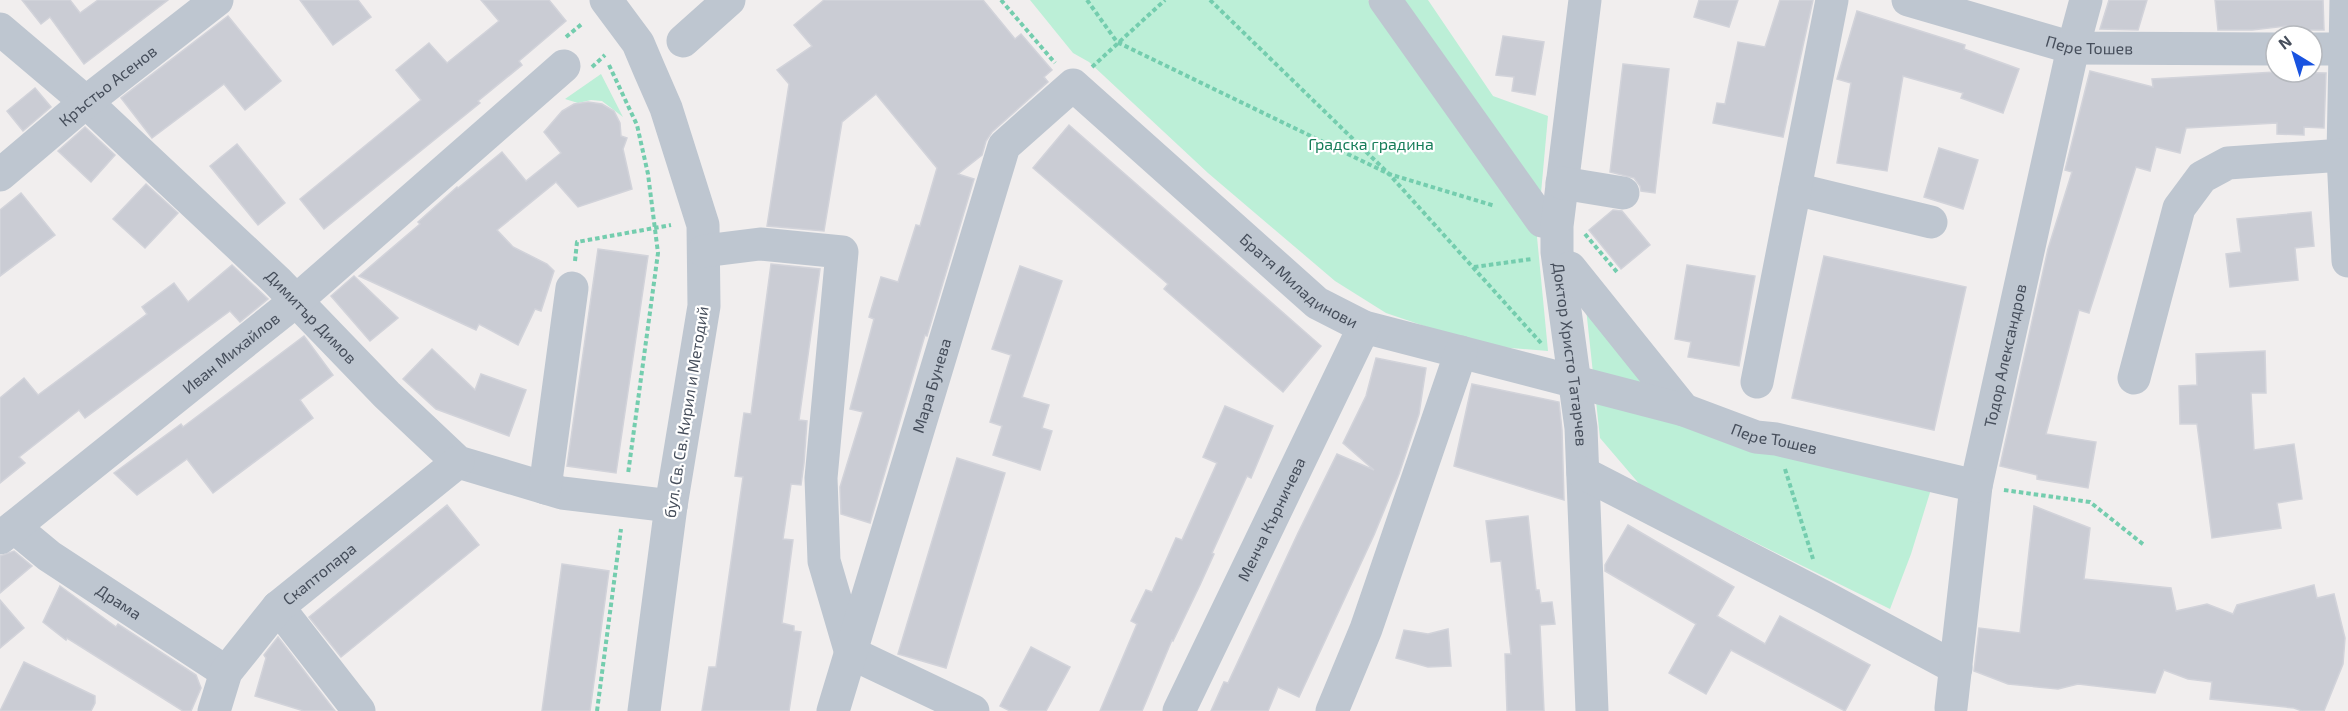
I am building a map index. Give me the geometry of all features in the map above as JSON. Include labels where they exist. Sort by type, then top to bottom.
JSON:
[{"type":"street","name":"Кръстьо Асенов","points":[[0,175],[86,102],[217,0]]},
{"type":"street","points":[[683,41],[729,0]]},
{"type":"street","points":[[1385,0],[1561,214],[1623,193]]},
{"type":"street","name":"Доктор Христо Татарчев","points":[[1585,0],[1557,252],[1575,382],[1583,473],[1592,711]]},
{"type":"street","points":[[1757,382],[1832,0]]},
{"type":"street","name":"Пере Тошев","points":[[1908,0],[2073,48],[2264,49]]},
{"type":"street","name":"Тодор Александров","points":[[1955,710],[1956,668],[1976,486],[2073,48],[2086,0]]},
{"type":"street","points":[[2346,0],[2347,49],[2343,156],[2348,261]]},
{"type":"street","name":"бул. Св. Св. Кирил и Методий","points":[[614,10],[638,43],[666,108],[702,219],[704,251],[704,306],[671,506],[644,711]]},
{"type":"street","name":"Димитър Димов","points":[[0,30],[86,102],[297,300],[387,395],[458,462],[562,493],[671,506]]},
{"type":"street","points":[[2324,49],[2347,49]]},
{"type":"street","name":"Иван Михайлов","points":[[7,533],[297,300],[574,56]]},
{"type":"street","name":"Братя Миладинови","points":[[1073,85],[1317,303],[1364,327],[1575,382]]},
{"type":"street","name":"Мара Бунева","points":[[833,711],[1004,146],[1073,85]]},
{"type":"street","points":[[2134,378],[2179,208],[2202,177],[2228,163],[2343,156]]},
{"type":"street","points":[[1798,173],[1931,222]]},
{"type":"street","points":[[704,251],[760,244],[842,252],[821,478],[824,561],[851,653],[973,711]]},
{"type":"street","points":[[1570,268],[1684,410]]},
{"type":"street","points":[[545,488],[573,288]]},
{"type":"street","name":"Менча Кърничева","points":[[1179,711],[1364,327]]},
{"type":"street","points":[[1332,711],[1366,629],[1461,352]]},
{"type":"street","name":"Пере Тошев","points":[[1575,382],[1684,410],[1756,437],[1776,439],[1976,486]]},
{"type":"street","name":"Скаптопара","points":[[214,711],[226,672],[278,607],[458,462]]},
{"type":"street","points":[[1583,473],[1956,668]]},
{"type":"street","name":"Драма","points":[[7,533],[49,556],[226,672]]},
{"type":"street","points":[[278,607],[359,711]]},
{"type":"path","points":[[1002,0],[1073,85],[1165,0]]},
{"type":"path","points":[[1087,0],[1117,42],[1389,174],[1501,208]]},
{"type":"path","points":[[1210,0],[1389,174],[1544,347]]},
{"type":"path","points":[[583,23],[574,56],[604,55]]},
{"type":"path","points":[[597,711],[658,253],[648,174],[637,125],[609,65]]},
{"type":"path","points":[[1561,214],[1617,272]]},
{"type":"path","points":[[573,288],[577,242],[671,225]]},
{"type":"path","points":[[1473,267],[1527,260]]},
{"type":"path","points":[[1776,439],[1824,597]]},
{"type":"path","points":[[1976,486],[2090,502],[2144,545]]},
{"type":"green space","name":"Градска градина","points":[[1030,0],[1368,0],[1379,15],[1403,0],[1428,0],[1493,96],[1548,116],[1537,237],[1548,351],[1499,347],[1445,333],[1386,313],[1335,281],[1208,173],[1089,62],[1073,53]]},
{"type":"green space","points":[[601,74],[623,117],[602,101],[591,100],[578,103],[565,99]]},
{"type":"green space","points":[[1585,299],[1678,418],[1932,486],[1911,554],[1890,609],[1641,486],[1600,438]]},
{"type":"building","points":[[22,0],[70,0],[80,13],[98,0],[168,0],[84,64],[50,17],[41,24]]},
{"type":"building","points":[[300,0],[358,0],[371,17],[333,45]]},
{"type":"building","points":[[481,0],[549,0],[566,21],[519,61],[522,65],[478,101],[480,103],[324,229],[300,199],[421,100],[396,70],[429,43],[447,63],[499,21]]},
{"type":"building","points":[[824,0],[983,0],[1015,39],[1021,34],[1052,70],[1044,77],[1048,82],[992,132],[986,141],[982,155],[958,174],[974,179],[870,523],[841,514],[840,487],[863,412],[850,409],[874,319],[869,317],[881,277],[898,282],[916,225],[920,226],[937,168],[876,94],[842,122],[824,231],[767,226],[789,84],[777,70],[812,46],[794,25]]},
{"type":"building","points":[[1699,0],[1738,0],[1729,27],[1694,17]]},
{"type":"building","points":[[1780,0],[1813,0],[1783,137],[1713,123],[1717,103],[1725,104],[1738,42],[1765,47]]},
{"type":"building","points":[[2109,0],[2147,0],[2138,30],[2100,29]]},
{"type":"building","points":[[2215,0],[2323,0],[2324,24],[2264,24],[2264,29],[2218,30]]},
{"type":"building","points":[[1857,11],[1965,45],[1964,49],[2019,69],[2003,113],[1961,98],[1963,93],[1903,76],[1887,171],[1837,163],[1851,83],[1837,79]]},
{"type":"building","points":[[228,16],[281,81],[245,110],[224,84],[152,138],[121,98]]},
{"type":"building","points":[[1503,36],[1544,42],[1535,95],[1512,91],[1514,77],[1496,75]]},
{"type":"building","points":[[1623,64],[1669,69],[1655,193],[1641,191],[1634,178],[1610,172]]},
{"type":"building","points":[[2090,71],[2153,87],[2152,79],[2264,73],[2264,84],[2324,84],[2324,73],[2326,73],[2324,128],[2304,127],[2304,135],[2277,134],[2277,123],[2186,128],[2180,153],[2156,147],[2150,171],[2136,167],[2089,313],[2079,310],[2046,434],[2096,442],[2088,488],[2037,479],[2037,475],[2000,466],[2048,249],[2072,172],[2065,170]]},
{"type":"building","points":[[35,88],[51,107],[23,131],[7,111]]},
{"type":"building","points":[[588,102],[602,104],[614,111],[620,123],[621,136],[627,138],[623,149],[632,189],[578,207],[556,182],[497,230],[513,247],[547,264],[554,271],[541,311],[535,309],[518,345],[479,324],[476,330],[359,276],[420,224],[418,222],[457,187],[502,152],[526,181],[561,153],[544,132],[562,111],[574,104]]},
{"type":"building","points":[[1069,125],[1321,346],[1283,392],[1164,289],[1168,284],[1033,168]]},
{"type":"building","points":[[85,127],[115,155],[91,182],[58,151]]},
{"type":"building","points":[[237,144],[285,203],[258,225],[210,166]]},
{"type":"building","points":[[1939,148],[1978,160],[1963,209],[1924,197]]},
{"type":"building","points":[[146,184],[178,213],[145,248],[113,219]]},
{"type":"building","points":[[21,193],[55,235],[0,276],[0,210]]},
{"type":"building","points":[[1613,210],[1622,211],[1650,245],[1621,269],[1589,230]]},
{"type":"building","points":[[2311,212],[2314,246],[2295,248],[2298,280],[2230,287],[2226,254],[2241,252],[2237,219]]},
{"type":"building","points":[[598,249],[648,256],[616,473],[567,466]]},
{"type":"building","points":[[1824,256],[1966,287],[1934,430],[1792,398]]},
{"type":"building","points":[[771,264],[820,269],[799,420],[807,421],[801,485],[791,484],[783,539],[793,540],[782,623],[794,626],[794,631],[801,632],[789,711],[702,711],[709,667],[716,667],[743,477],[735,476],[744,413],[751,414]]},
{"type":"building","points":[[232,265],[268,299],[240,322],[230,311],[85,418],[79,410],[19,457],[25,463],[0,483],[0,398],[24,378],[38,395],[147,314],[142,307],[174,283],[188,302]]},
{"type":"building","points":[[1687,265],[1755,276],[1739,366],[1688,357],[1691,342],[1675,339]]},
{"type":"building","points":[[1020,266],[1062,281],[1022,397],[1049,405],[1042,428],[1052,431],[1040,470],[993,455],[1002,426],[990,422],[1011,355],[992,349]]},
{"type":"building","points":[[354,276],[398,318],[370,341],[331,296]]},
{"type":"building","points":[[304,336],[333,375],[300,400],[313,418],[213,493],[187,459],[137,495],[114,473],[181,424],[183,427]]},
{"type":"building","points":[[432,349],[475,390],[481,374],[526,390],[509,436],[436,409],[403,379]]},
{"type":"building","points":[[2265,351],[2266,393],[2251,393],[2254,450],[2294,444],[2302,499],[2277,503],[2281,528],[2212,538],[2197,424],[2180,424],[2179,386],[2197,385],[2196,354]]},
{"type":"building","points":[[1376,358],[1426,368],[1419,414],[1399,474],[1374,535],[1299,697],[1278,687],[1268,711],[1211,711],[1224,682],[1228,683],[1337,454],[1374,470],[1343,443],[1366,396]]},
{"type":"building","points":[[1472,384],[1559,402],[1564,500],[1454,466]]},
{"type":"building","points":[[1225,406],[1273,426],[1251,478],[1247,476],[1142,711],[1100,711],[1137,624],[1131,621],[1146,590],[1152,592],[1176,538],[1182,540],[1217,463],[1203,457]]},
{"type":"building","points":[[957,458],[1005,473],[946,668],[898,654]]},
{"type":"building","points":[[447,505],[479,545],[341,657],[309,617]]},
{"type":"building","points":[[2034,506],[2090,528],[2084,579],[2171,588],[2176,611],[2207,604],[2233,614],[2237,605],[2314,585],[2317,598],[2334,594],[2345,638],[2343,664],[2324,711],[2302,711],[2294,708],[2210,699],[2212,682],[2188,679],[2164,670],[2155,693],[2078,684],[2058,689],[2008,684],[1974,671],[1979,628],[2020,633]]},
{"type":"building","points":[[1528,516],[1536,590],[1539,590],[1541,603],[1552,602],[1555,624],[1540,625],[1544,711],[1507,711],[1505,654],[1511,654],[1501,561],[1491,562],[1486,521]]},
{"type":"building","points":[[1628,525],[1734,587],[1717,616],[1765,644],[1780,616],[1870,665],[1845,711],[1731,650],[1706,694],[1669,673],[1696,624],[1605,571],[1605,565]]},
{"type":"building","points":[[14,551],[32,566],[0,593],[0,556]]},
{"type":"building","points":[[562,564],[609,571],[590,711],[542,711]]},
{"type":"building","points":[[60,586],[116,627],[118,624],[196,675],[201,688],[191,711],[183,711],[67,638],[66,640],[43,622]]},
{"type":"building","points":[[0,600],[24,628],[0,648]]},
{"type":"building","points":[[1448,629],[1451,666],[1428,667],[1396,658],[1404,630],[1428,634]]},
{"type":"building","points":[[278,637],[335,711],[304,711],[255,696],[266,658],[264,655]]},
{"type":"building","points":[[1031,647],[1070,667],[1046,711],[1010,711],[1000,706]]},
{"type":"building","points":[[24,662],[95,696],[95,703],[91,711],[0,711]]}]
